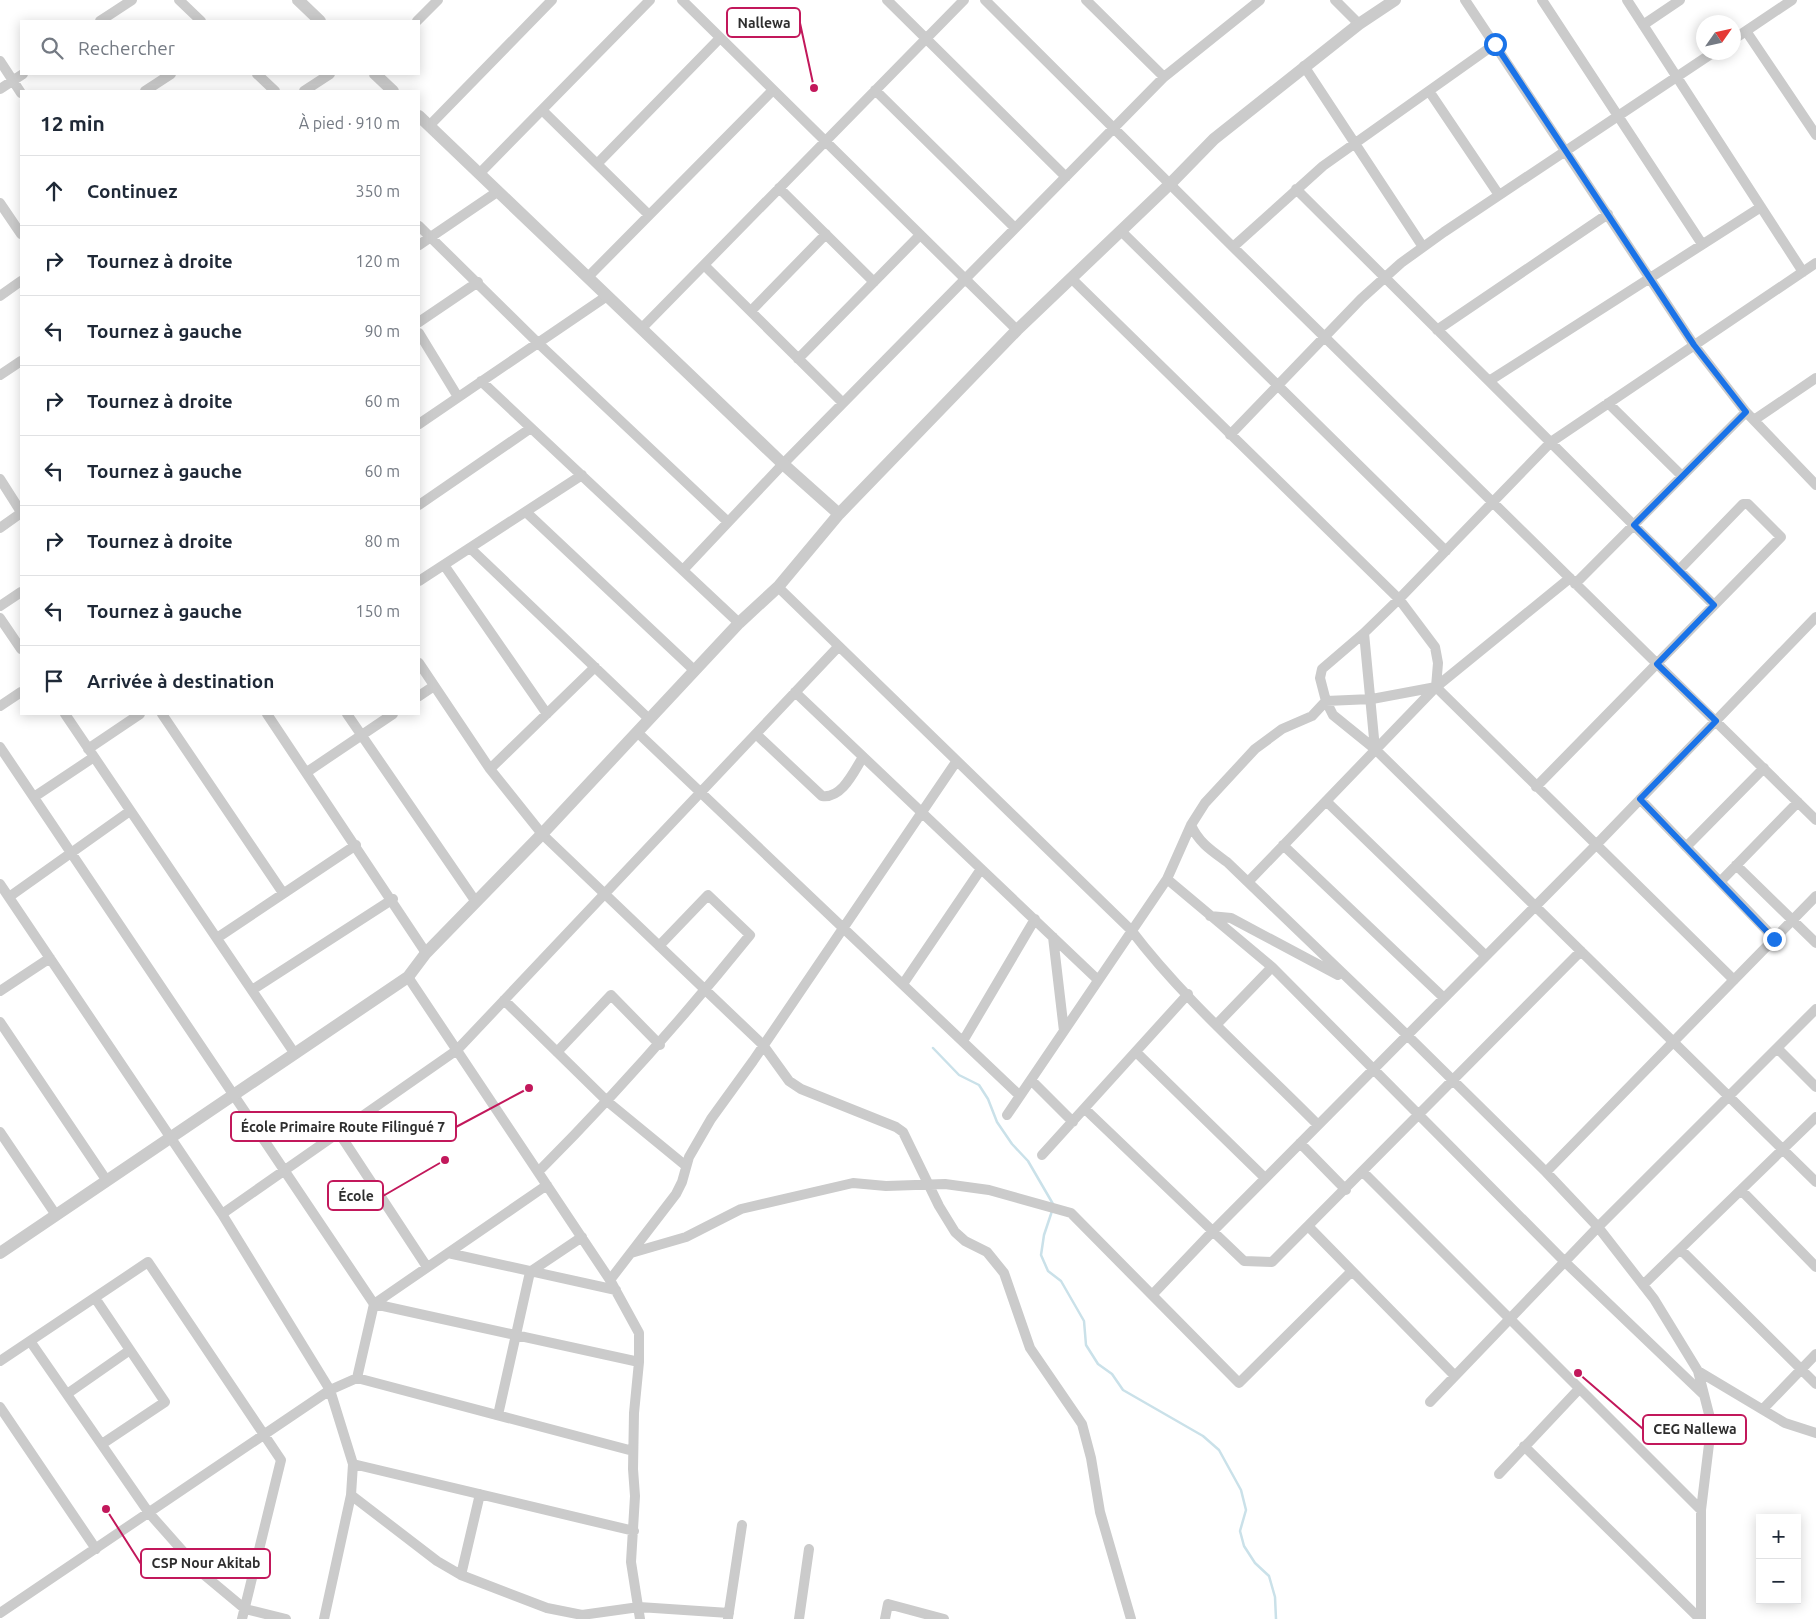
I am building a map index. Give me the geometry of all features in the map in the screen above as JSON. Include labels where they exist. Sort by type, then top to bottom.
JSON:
[{"type":"street","points":[[102,20],[132,0]]},
{"type":"street","points":[[179,0],[200,20]]},
{"type":"street","points":[[298,0],[319,20]]},
{"type":"street","points":[[418,20],[438,0]]},
{"type":"street","points":[[429,126],[552,0]]},
{"type":"street","points":[[479,174],[650,0]]},
{"type":"street","points":[[682,0],[1017,330]]},
{"type":"street","points":[[887,0],[1066,177]]},
{"type":"street","points":[[642,328],[964,0]]},
{"type":"street","points":[[985,0],[1324,337],[1816,820]]},
{"type":"street","points":[[1086,0],[1164,77]]},
{"type":"street","points":[[683,570],[783,464],[1164,77],[1260,0]]},
{"type":"street","points":[[1335,0],[1359,24]]},
{"type":"street","points":[[0,1253],[408,977],[426,953],[542,834],[648,718],[739,623],[778,587],[840,514],[1017,330],[1171,184],[1214,139],[1304,66],[1359,24],[1395,0]]},
{"type":"street","points":[[1465,0],[1651,277],[1694,345],[1746,412],[1816,485]]},
{"type":"street","points":[[1542,0],[1702,244]]},
{"type":"street","points":[[1627,0],[1802,272]]},
{"type":"street","points":[[1643,24],[1680,0]]},
{"type":"street","points":[[1741,34],[1792,0]]},
{"type":"street","points":[[1746,31],[1816,136]]},
{"type":"street","points":[[597,164],[720,38]]},
{"type":"street","points":[[1233,247],[1296,189],[1355,144],[1495,44]]},
{"type":"street","points":[[1230,434],[1384,277],[1423,247],[1499,195],[1702,60]]},
{"type":"street","points":[[0,61],[20,91]]},
{"type":"street","points":[[1304,66],[1423,247]]},
{"type":"street","points":[[0,89],[21,75]]},
{"type":"street","points":[[147,90],[169,75]]},
{"type":"street","points":[[258,75],[274,90]]},
{"type":"street","points":[[306,90],[328,75]]},
{"type":"street","points":[[376,75],[392,90]]},
{"type":"street","points":[[588,277],[772,90]]},
{"type":"street","points":[[875,90],[1015,228]]},
{"type":"street","points":[[1429,91],[1499,195]]},
{"type":"street","points":[[542,110],[649,215]]},
{"type":"street","points":[[420,117],[783,464],[840,514]]},
{"type":"street","points":[[779,188],[874,282]]},
{"type":"street","points":[[1296,189],[1714,605]]},
{"type":"street","points":[[420,244],[497,192]]},
{"type":"street","points":[[0,203],[20,233]]},
{"type":"street","points":[[1489,381],[1761,207]]},
{"type":"street","points":[[1437,330],[1608,214]]},
{"type":"street","points":[[420,227],[538,343],[728,522]]},
{"type":"street","points":[[1121,230],[1446,551]]},
{"type":"street","points":[[750,312],[826,234]]},
{"type":"street","points":[[798,359],[920,235]]},
{"type":"street","points":[[1816,263],[1550,442],[1399,599],[1364,633],[1322,669],[1320,678],[1325,691],[1326,701],[1333,715],[1375,749],[1816,1182]]},
{"type":"street","points":[[704,265],[843,403]]},
{"type":"street","points":[[1070,278],[1399,599],[1435,647],[1438,663],[1436,687],[1734,980]]},
{"type":"street","points":[[0,296],[20,282]]},
{"type":"street","points":[[420,321],[478,282]]},
{"type":"street","points":[[420,423],[607,296]]},
{"type":"street","points":[[420,335],[458,397]]},
{"type":"street","points":[[0,375],[20,362]]},
{"type":"street","points":[[1754,420],[1816,378]]},
{"type":"street","points":[[481,381],[739,623]]},
{"type":"street","points":[[1608,403],[1682,476]]},
{"type":"street","points":[[1248,882],[1436,687],[1572,581],[1634,525],[1746,412]]},
{"type":"street","points":[[420,504],[532,428]]},
{"type":"street","points":[[420,580],[582,475]]},
{"type":"street","points":[[0,479],[20,511]]},
{"type":"street","points":[[1536,787],[1780,538],[1748,504],[1743,504],[1679,570]]},
{"type":"street","points":[[526,512],[694,670]]},
{"type":"street","points":[[0,528],[20,514]]},
{"type":"street","points":[[470,548],[648,718]]},
{"type":"street","points":[[444,565],[547,714]]},
{"type":"street","points":[[778,587],[1131,930],[1188,994],[1318,1125]]},
{"type":"street","points":[[0,606],[20,593]]},
{"type":"street","points":[[1153,1294],[1265,1178],[1596,845],[1816,617]]},
{"type":"street","points":[[0,618],[20,648]]},
{"type":"street","points":[[1364,633],[1372,699],[1375,749]]},
{"type":"street","points":[[222,1214],[457,1050],[838,647]]},
{"type":"street","points":[[420,665],[490,769],[542,834],[763,1045],[794,1084],[896,1127],[903,1132],[930,1184],[939,1206],[955,1232],[965,1241],[986,1252],[1004,1273],[1030,1348],[1082,1424],[1091,1458],[1100,1512],[1131,1619]]},
{"type":"street","points":[[490,769],[595,667]]},
{"type":"street","points":[[420,695],[434,686]]},
{"type":"street","points":[[1006,1116],[1166,879],[1191,825],[1205,803],[1255,749],[1282,729],[1312,716],[1326,701],[1372,699],[1436,687]]},
{"type":"street","points":[[795,692],[1098,980]]},
{"type":"street","points":[[0,706],[20,693]]},
{"type":"street","points":[[66,715],[295,1054]]},
{"type":"street","points":[[34,797],[139,715]]},
{"type":"street","points":[[163,715],[283,893]]},
{"type":"street","points":[[268,715],[393,899],[426,953]]},
{"type":"street","points":[[348,715],[476,902]]},
{"type":"street","points":[[307,772],[392,715]]},
{"type":"street","points":[[637,732],[1020,1096]]},
{"type":"street","points":[[756,734],[822,796],[829,797],[837,794],[864,757]]},
{"type":"street","points":[[0,747],[374,1304],[640,1362]]},
{"type":"street","points":[[610,1280],[676,1194],[682,1182],[686,1166],[711,1119],[956,762]]},
{"type":"street","points":[[1686,847],[1764,768]]},
{"type":"street","points":[[1640,799],[1774,939]]},
{"type":"street","points":[[1326,801],[1486,956]]},
{"type":"street","points":[[1720,882],[1798,802]]},
{"type":"street","points":[[9,897],[130,811]]},
{"type":"street","points":[[1191,825],[1197,839],[1248,882],[1408,1035],[1546,1172],[1598,1227],[1654,1299],[1698,1371],[1710,1418],[1710,1436],[1701,1510],[1701,1619]]},
{"type":"street","points":[[217,938],[356,845]]},
{"type":"street","points":[[1283,845],[1444,998]]},
{"type":"street","points":[[1736,864],[1816,943]]},
{"type":"street","points":[[903,984],[981,869]]},
{"type":"street","points":[[1166,879],[1272,967],[1565,1262],[1704,1395]]},
{"type":"street","points":[[0,884],[222,1214],[330,1390],[354,1464],[351,1495],[324,1619]]},
{"type":"street","points":[[538,1172],[608,1102],[660,1045],[750,935],[708,895],[659,946]]},
{"type":"street","points":[[1546,1172],[1816,896]]},
{"type":"street","points":[[252,990],[393,899]]},
{"type":"street","points":[[1210,916],[1231,918],[1350,981]]},
{"type":"street","points":[[963,1041],[1035,919]]},
{"type":"street","points":[[1053,937],[1064,1031]]},
{"type":"street","points":[[1085,1109],[1244,1261],[1272,1262],[1346,1190],[1452,1079],[1581,951]]},
{"type":"street","points":[[0,991],[50,958]]},
{"type":"street","points":[[1218,1024],[1272,967]]},
{"type":"street","points":[[408,977],[610,1280],[639,1333],[640,1362],[634,1413],[634,1531],[631,1562],[640,1619]]},
{"type":"street","points":[[1042,1156],[1188,994]]},
{"type":"street","points":[[557,1052],[611,995],[660,1045]]},
{"type":"street","points":[[504,1000],[608,1102],[686,1166]]},
{"type":"street","points":[[1430,1402],[1598,1227],[1816,1009]]},
{"type":"street","points":[[0,1022],[107,1181]]},
{"type":"street","points":[[1777,1048],[1816,1087]]},
{"type":"street","points":[[1136,1052],[1265,1178]]},
{"type":"street","points":[[1030,1080],[1074,1122]]},
{"type":"street","points":[[1643,1285],[1816,1117]]},
{"type":"street","points":[[0,1132],[56,1215]]},
{"type":"street","points":[[339,1132],[427,1267]]},
{"type":"street","points":[[1300,1143],[1346,1190]]},
{"type":"street","points":[[1363,1172],[1701,1510]]},
{"type":"street","points":[[631,1253],[686,1237],[741,1209],[853,1182],[886,1186],[945,1184],[989,1190],[1071,1212],[1239,1383],[1352,1271]]},
{"type":"street","points":[[357,1378],[374,1304],[547,1185]]},
{"type":"street","points":[[1741,1190],[1816,1267]]},
{"type":"street","points":[[1308,1226],[1455,1376]]},
{"type":"street","points":[[498,1415],[530,1272],[582,1237]]},
{"type":"street","points":[[1680,1249],[1816,1384]]},
{"type":"street","points":[[448,1253],[616,1290]]},
{"type":"street","points":[[0,1361],[148,1262],[281,1460],[244,1614]]},
{"type":"street","points":[[95,1298],[165,1402],[102,1444]]},
{"type":"street","points":[[30,1341],[149,1513],[203,1574],[244,1614],[286,1619]]},
{"type":"street","points":[[67,1394],[130,1350]]},
{"type":"street","points":[[1763,1409],[1816,1354]]},
{"type":"street","points":[[1698,1371],[1785,1423],[1816,1433]]},
{"type":"street","points":[[0,1613],[330,1390],[357,1378],[634,1451]]},
{"type":"street","points":[[1499,1474],[1580,1389]]},
{"type":"street","points":[[0,1407],[96,1549]]},
{"type":"street","points":[[1524,1446],[1701,1619]]},
{"type":"street","points":[[354,1464],[634,1531]]},
{"type":"street","points":[[461,1575],[480,1494]]},
{"type":"street","points":[[351,1495],[431,1557],[461,1575],[547,1608],[582,1615],[603,1616],[639,1607],[728,1616],[742,1526]]},
{"type":"street","points":[[799,1619],[809,1549]]},
{"type":"street","points":[[885,1619],[888,1604],[944,1619]]},
{"type":"waterway","points":[[933,1048],[959,1075],[979,1085],[988,1099],[997,1122],[1012,1144],[1028,1161],[1053,1204]]},
{"type":"waterway","points":[[1052,1211],[1044,1235],[1041,1255],[1048,1271],[1061,1281],[1084,1321],[1086,1345],[1098,1364],[1112,1374],[1123,1390],[1203,1436],[1219,1450],[1241,1490],[1246,1510],[1240,1531],[1244,1546],[1255,1563],[1269,1576],[1275,1597],[1276,1619]]},
{"type":"place","name":"Nallewa","points":[[814,88]]},
{"type":"place","name":"École Primaire Route Filingué 7","points":[[529,1088]]},
{"type":"place","name":"École","points":[[445,1160]]},
{"type":"place","name":"CEG Nallewa","points":[[1578,1373]]},
{"type":"place","name":"CSP Nour Akitab","points":[[106,1509]]},
{"type":"route","points":[[1495,44],[1651,277],[1694,345],[1746,412],[1634,525],[1714,605],[1657,664],[1716,721],[1640,799],[1774,939]]}]
